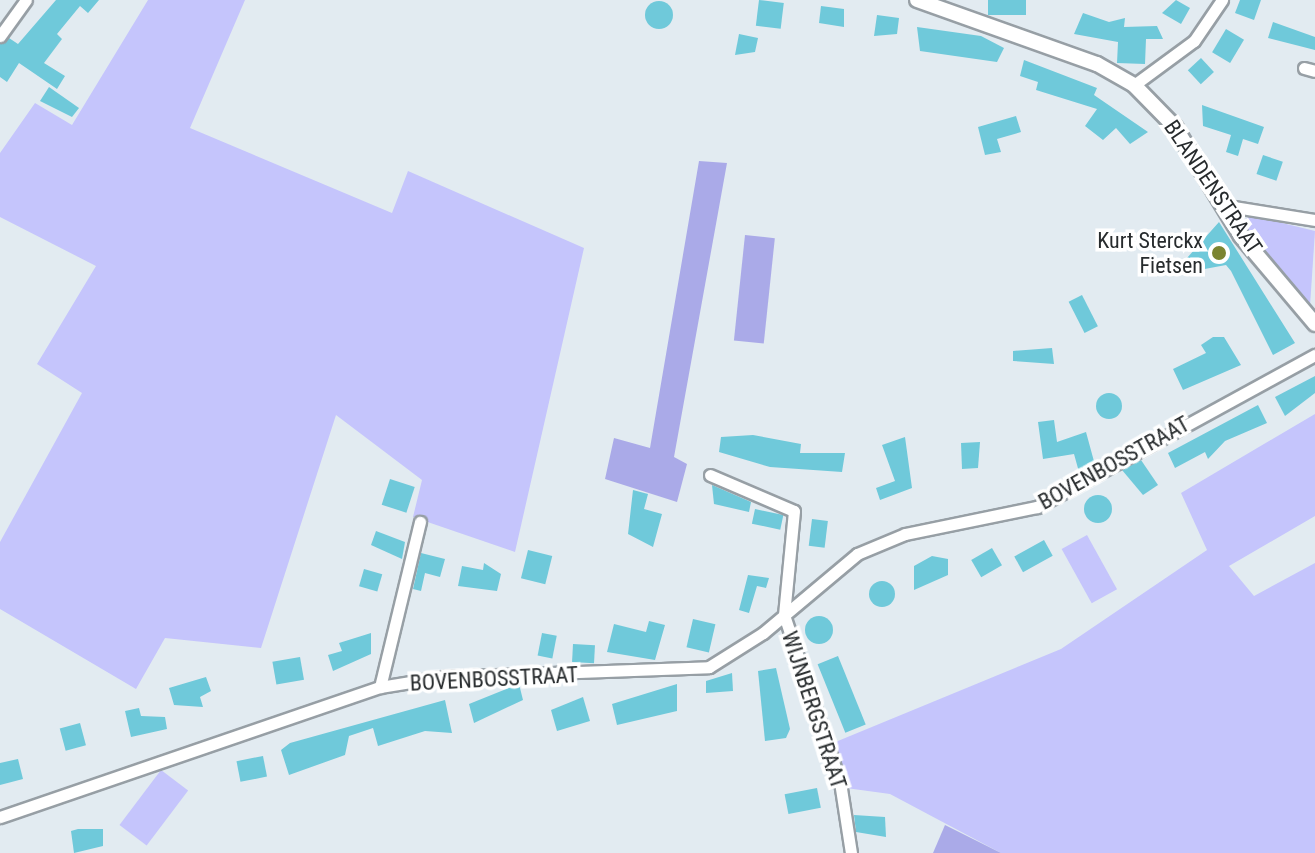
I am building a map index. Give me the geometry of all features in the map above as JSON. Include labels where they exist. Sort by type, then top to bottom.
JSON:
[{"type":"street","points":[[0,36],[26,0]]},
{"type":"street","name":"BLANDENSTRAAT","points":[[917,0],[1097,64],[1134,85],[1175,127],[1222,205],[1315,324]]},
{"type":"street","points":[[1134,85],[1194,41],[1222,0]]},
{"type":"street","points":[[1222,205],[1315,220]]},
{"type":"street","name":"BOVENBOSSTRAAT","points":[[0,817],[380,687],[441,677],[688,671],[709,667],[784,615],[836,568],[877,544],[1037,507],[1315,355]]},
{"type":"street","points":[[710,475],[794,511],[784,615]]},
{"type":"street","name":"BOVENBOSSTRAAT","points":[[380,687],[420,522]]},
{"type":"street","name":"WIJNBERGSTRAAT","points":[[784,615],[840,782],[851,853]]},
{"type":"shaded area","points":[[148,0],[245,0],[190,128],[392,213],[408,171],[584,248],[515,552],[413,517],[422,480],[336,415],[261,648],[165,638],[136,689],[0,609],[0,542],[82,393],[37,364],[96,266],[0,217],[0,153],[35,103],[72,125]]},
{"type":"shaded area","points":[[699,161],[727,163],[674,457],[687,464],[677,502],[605,479],[614,438],[650,448]]},
{"type":"shaded area","points":[[1250,215],[1315,231],[1310,306],[1242,223]]},
{"type":"shaded area","points":[[745,235],[775,238],[764,344],[734,340]]},
{"type":"shaded area","points":[[1315,414],[1315,516],[1229,566],[1254,596],[1315,563],[1315,853],[1001,853],[890,794],[846,788],[833,743],[1061,649],[1207,550],[1181,493]]},
{"type":"shaded area","points":[[1087,535],[1117,589],[1092,603],[1062,549]]},
{"type":"shaded area","points":[[161,770],[188,790],[147,846],[119,825]]},
{"type":"shaded area","points":[[945,825],[1001,853],[933,853]]},
{"type":"building","points":[[56,0],[99,0],[88,13],[80,6],[57,34],[62,39],[44,63],[65,76],[57,89],[19,63],[7,82],[0,77],[0,44],[9,38],[18,44]]},
{"type":"building","points":[[759,0],[784,3],[781,29],[756,26]]},
{"type":"building","points":[[988,0],[1026,0],[1026,15],[988,15]]},
{"type":"building","points":[[1176,0],[1190,8],[1181,24],[1162,13]]},
{"type":"building","points":[[1240,0],[1261,0],[1254,20],[1235,13]]},
{"type":"building","points":[[659,1],[669,5],[673,15],[669,25],[659,29],[649,25],[645,15],[649,5]]},
{"type":"building","points":[[821,6],[844,9],[844,27],[819,23]]},
{"type":"building","points":[[1083,13],[1109,22],[1125,18],[1124,27],[1157,26],[1163,39],[1146,39],[1145,64],[1117,63],[1118,42],[1074,34]]},
{"type":"building","points":[[877,15],[899,18],[897,34],[874,36]]},
{"type":"building","points":[[1273,22],[1315,37],[1315,50],[1268,38]]},
{"type":"building","points":[[917,27],[981,36],[1004,48],[997,62],[920,51]]},
{"type":"building","points":[[1226,29],[1244,40],[1230,63],[1212,52]]},
{"type":"building","points":[[739,34],[758,38],[755,52],[735,55]]},
{"type":"building","points":[[1201,58],[1214,72],[1201,84],[1188,70]]},
{"type":"building","points":[[1024,60],[1097,88],[1094,95],[1148,132],[1130,144],[1116,128],[1103,140],[1085,126],[1097,109],[1036,90],[1038,82],[1020,76]]},
{"type":"building","points":[[49,87],[79,108],[72,117],[40,101]]},
{"type":"building","points":[[1202,105],[1264,127],[1258,144],[1243,139],[1238,156],[1226,152],[1231,135],[1203,126]]},
{"type":"building","points":[[1016,116],[1021,132],[997,139],[1001,152],[985,155],[978,127]]},
{"type":"building","points":[[1263,155],[1283,162],[1276,181],[1256,174]]},
{"type":"building","points":[[1219,222],[1295,343],[1273,355],[1226,265],[1194,271],[1187,258]]},
{"type":"building","points":[[1082,295],[1098,326],[1085,333],[1069,302]]},
{"type":"building","points":[[1213,337],[1224,337],[1241,365],[1183,390],[1173,369],[1206,353],[1201,345]]},
{"type":"building","points":[[1052,348],[1054,364],[1013,361],[1013,351]]},
{"type":"building","points":[[1315,376],[1315,393],[1285,416],[1275,397]]},
{"type":"building","points":[[1109,393],[1119,396],[1122,406],[1119,416],[1109,419],[1099,416],[1096,406],[1099,396]]},
{"type":"building","points":[[1258,405],[1267,423],[1225,441],[1208,459],[1205,452],[1175,468],[1168,453]]},
{"type":"building","points":[[1054,420],[1057,442],[1086,432],[1095,465],[1079,472],[1074,454],[1043,459],[1038,422]]},
{"type":"building","points":[[753,435],[801,444],[800,453],[845,453],[842,472],[770,467],[719,452],[721,437]]},
{"type":"building","points":[[905,437],[912,488],[880,500],[876,488],[895,481],[882,445]]},
{"type":"building","points":[[980,442],[978,468],[962,469],[961,443]]},
{"type":"building","points":[[1141,460],[1158,485],[1143,495],[1122,470]]},
{"type":"building","points":[[390,479],[415,487],[406,513],[382,505]]},
{"type":"building","points":[[712,485],[751,502],[749,512],[714,504]]},
{"type":"building","points":[[633,490],[648,494],[644,509],[662,514],[653,547],[628,534]]},
{"type":"building","points":[[1098,495],[1108,499],[1112,509],[1108,519],[1098,523],[1088,519],[1084,509],[1088,499]]},
{"type":"building","points":[[755,509],[783,515],[780,530],[752,524]]},
{"type":"building","points":[[812,519],[828,521],[825,548],[809,546]]},
{"type":"building","points":[[376,531],[405,542],[402,559],[371,545]]},
{"type":"building","points":[[1044,540],[1053,556],[1023,572],[1014,556]]},
{"type":"building","points":[[992,548],[1002,565],[981,577],[971,560]]},
{"type":"building","points":[[528,550],[552,556],[545,584],[521,578]]},
{"type":"building","points":[[421,553],[445,559],[440,577],[425,573],[421,591],[413,589]]},
{"type":"building","points":[[932,556],[948,559],[948,575],[914,590],[914,566]]},
{"type":"building","points":[[484,563],[501,574],[497,591],[458,586],[462,566],[483,570]]},
{"type":"building","points":[[364,569],[382,574],[377,592],[359,586]]},
{"type":"building","points":[[748,575],[769,578],[766,588],[757,586],[749,613],[739,610]]},
{"type":"building","points":[[882,581],[891,585],[895,594],[891,603],[882,607],[873,603],[869,594],[873,585]]},
{"type":"building","points":[[819,616],[829,620],[833,630],[829,640],[819,644],[809,640],[805,630],[809,620]]},
{"type":"building","points":[[693,619],[715,624],[709,652],[686,647]]},
{"type":"building","points":[[649,621],[665,625],[655,660],[607,652],[614,624],[646,632]]},
{"type":"building","points":[[371,633],[371,654],[333,671],[328,655],[342,651],[339,643]]},
{"type":"building","points":[[542,633],[557,636],[552,658],[538,656]]},
{"type":"building","points":[[573,644],[595,645],[594,663],[572,662]]},
{"type":"building","points":[[838,656],[866,725],[845,733],[818,664]]},
{"type":"building","points":[[300,657],[304,680],[276,685],[272,662]]},
{"type":"building","points":[[776,668],[790,729],[786,738],[765,741],[758,671]]},
{"type":"building","points":[[732,673],[733,691],[706,693],[706,681]]},
{"type":"building","points":[[206,677],[211,691],[200,697],[203,707],[174,705],[169,688]]},
{"type":"building","points":[[519,684],[523,700],[474,723],[469,704]]},
{"type":"building","points":[[677,684],[677,711],[617,725],[612,704]]},
{"type":"building","points":[[583,697],[590,721],[557,731],[551,710]]},
{"type":"building","points":[[445,700],[452,733],[425,731],[378,746],[373,728],[349,736],[345,755],[289,775],[281,750],[290,743]]},
{"type":"building","points":[[139,708],[141,716],[165,717],[167,729],[131,737],[125,711]]},
{"type":"building","points":[[80,723],[86,745],[66,751],[60,728]]},
{"type":"building","points":[[263,756],[267,777],[241,782],[236,761]]},
{"type":"building","points":[[18,759],[23,779],[0,785],[0,763]]},
{"type":"building","points":[[817,788],[821,808],[788,814],[785,794]]},
{"type":"building","points":[[854,815],[885,817],[886,837],[856,832]]},
{"type":"building","points":[[103,829],[103,846],[74,853],[71,831]]},
{"type":"place","name":"Kurt Sterckx Fietsen","points":[[1219,253]]}]
